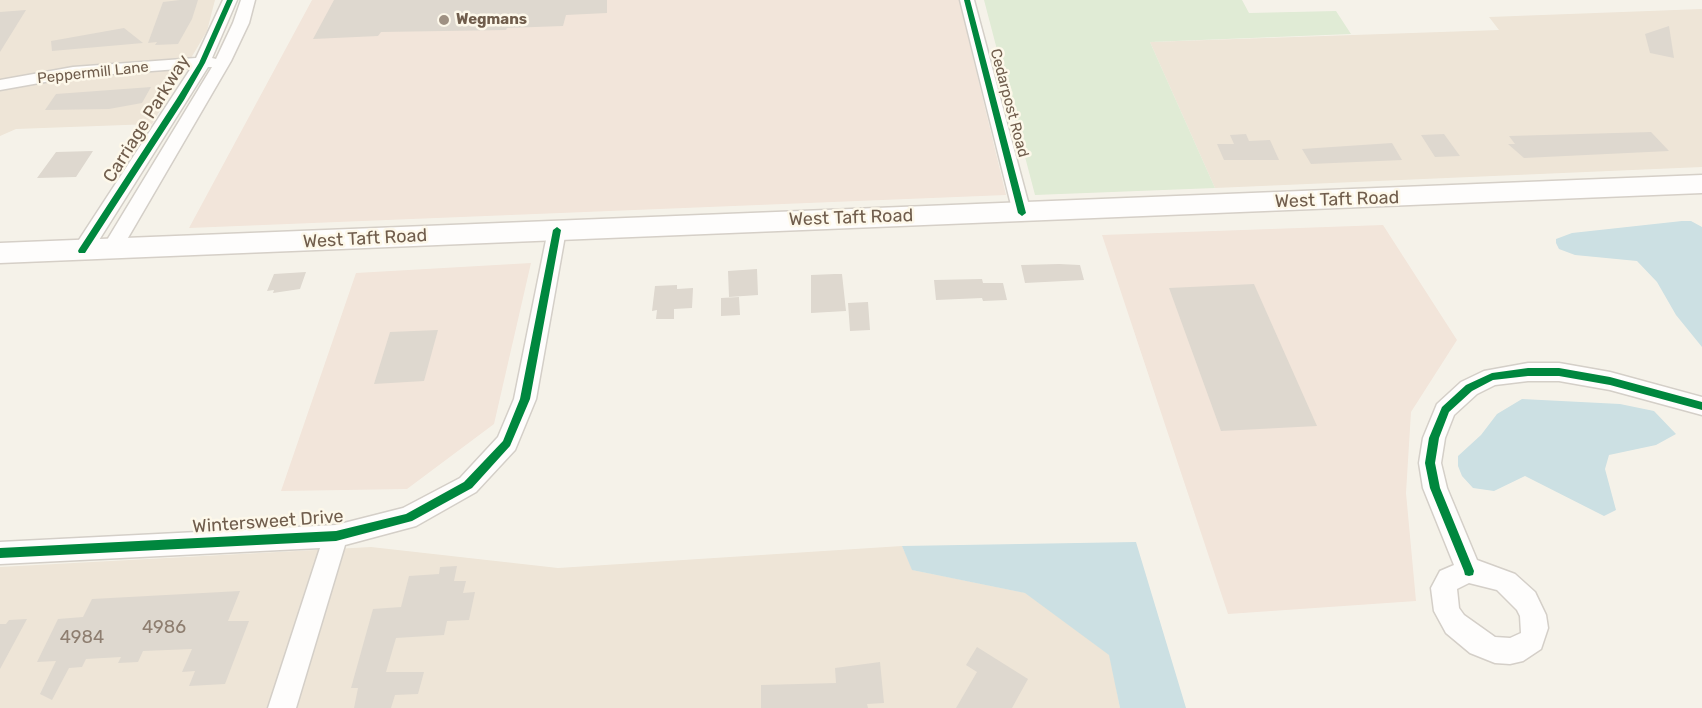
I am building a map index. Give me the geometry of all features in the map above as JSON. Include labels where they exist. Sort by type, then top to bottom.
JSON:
[{"type":"main road","name":"West Taft Road","points":[[0,253],[1702,184]]},
{"type":"street","name":"Carriage Parkway","points":[[82,251],[202,63],[230,0]]},
{"type":"street","name":"Carriage Parkway","points":[[111,250],[223,61],[241,23],[248,0]]},
{"type":"street","name":"Cedarpost Road","points":[[967,0],[1022,213]]},
{"type":"street","name":"Peppermill Lane","points":[[0,85],[73,72],[223,61]]},
{"type":"street","points":[[139,163],[163,162]]},
{"type":"street","name":"Wintersweet Drive","points":[[0,553],[336,536],[408,518],[468,484],[507,443],[525,399],[557,230]]},
{"type":"street","points":[[1469,571],[1435,488],[1430,463],[1434,438],[1445,410],[1469,388],[1492,377],[1528,372],[1559,372],[1610,381],[1702,406]]},
{"type":"street","points":[[282,708],[336,536]]},
{"type":"shaded area","points":[[0,0],[215,0],[207,31],[152,124],[16,129],[0,136]]},
{"type":"shaded area","points":[[312,0],[959,0],[1006,195],[189,228]]},
{"type":"shaded area","points":[[1702,9],[1702,167],[1215,188],[1150,42],[1499,30],[1489,17]]},
{"type":"shaded area","points":[[1691,221],[1702,227],[1702,347],[1676,315],[1657,282],[1637,261],[1575,255],[1559,249],[1556,243],[1556,239],[1572,233]]},
{"type":"shaded area","points":[[1383,225],[1457,340],[1411,412],[1406,493],[1416,601],[1228,614],[1102,235]]},
{"type":"shaded area","points":[[531,263],[494,424],[407,489],[281,491],[356,273]]},
{"type":"shaded area","points":[[1522,399],[1620,404],[1654,411],[1676,434],[1656,445],[1609,455],[1605,469],[1616,510],[1604,516],[1525,476],[1494,491],[1473,488],[1462,476],[1458,466],[1458,456],[1481,435],[1497,414]]},
{"type":"shaded area","points":[[1136,542],[1186,708],[1120,708],[1109,655],[1025,593],[912,570],[902,546]]},
{"type":"shaded area","points":[[902,546],[913,570],[1026,593],[1110,655],[1120,708],[0,708],[0,567],[371,547],[558,568]]},
{"type":"green space","points":[[984,0],[1242,0],[1249,13],[1336,11],[1351,34],[1150,42],[1215,188],[1035,195]]},
{"type":"building","points":[[198,0],[192,19],[178,44],[148,43],[163,2]]},
{"type":"building","name":"Wegmans","points":[[334,0],[607,0],[607,13],[566,15],[563,26],[507,28],[506,30],[381,32],[378,36],[313,39]]},
{"type":"building","points":[[26,10],[0,52],[0,12]]},
{"type":"building","points":[[1669,26],[1674,58],[1650,53],[1645,34]]},
{"type":"building","points":[[124,28],[143,43],[52,51],[51,41]]},
{"type":"building","points":[[151,87],[142,103],[109,109],[45,110],[56,94]]},
{"type":"building","points":[[1651,132],[1669,151],[1524,158],[1508,144],[1515,144],[1509,136]]},
{"type":"building","points":[[1246,134],[1249,141],[1270,140],[1279,160],[1224,160],[1217,144],[1234,144],[1230,135]]},
{"type":"building","points":[[1444,134],[1460,156],[1435,157],[1421,135]]},
{"type":"building","points":[[1392,143],[1402,160],[1311,164],[1302,149]]},
{"type":"building","points":[[93,151],[76,177],[37,178],[56,152]]},
{"type":"building","points":[[1021,265],[1080,265],[1084,280],[1025,283]]},
{"type":"building","points":[[757,269],[758,295],[729,297],[728,271]]},
{"type":"building","points":[[306,272],[300,289],[273,293],[274,290],[267,291],[274,274]]},
{"type":"building","points":[[842,274],[846,311],[811,313],[811,275]]},
{"type":"building","points":[[982,279],[983,283],[1003,283],[1007,300],[983,301],[982,298],[936,300],[934,280]]},
{"type":"building","points":[[1254,284],[1317,426],[1221,431],[1169,288]]},
{"type":"building","points":[[677,285],[677,289],[693,288],[692,308],[674,309],[674,319],[656,319],[657,310],[652,311],[655,286]]},
{"type":"building","points":[[739,297],[740,315],[721,316],[721,298]]},
{"type":"building","points":[[868,302],[870,330],[850,331],[848,303]]},
{"type":"building","points":[[438,330],[424,381],[374,384],[390,332]]},
{"type":"building","points":[[457,566],[454,581],[466,581],[463,593],[475,592],[469,620],[447,621],[444,635],[396,638],[386,672],[424,672],[418,694],[395,695],[391,708],[354,708],[358,688],[351,688],[373,609],[401,607],[409,576],[439,574],[440,567]]},
{"type":"building","points":[[240,591],[228,621],[249,621],[225,684],[189,686],[195,671],[182,672],[192,649],[143,651],[138,662],[118,663],[121,657],[86,659],[82,667],[69,668],[52,700],[40,694],[56,661],[37,662],[58,619],[83,617],[92,599]]},
{"type":"building","points":[[27,619],[0,669],[0,624],[6,624],[9,620]]},
{"type":"building","points":[[977,647],[1028,679],[1012,708],[956,708],[977,672],[966,665]]},
{"type":"building","points":[[880,662],[884,703],[867,704],[868,708],[761,708],[761,685],[836,683],[835,668]]},
{"type":"cycle path","points":[[82,251],[202,63],[230,0]]},
{"type":"cycle path","points":[[967,0],[1022,213]]},
{"type":"cycle path","points":[[0,553],[336,536],[408,518],[468,485],[507,443],[525,399],[557,230]]},
{"type":"cycle path","points":[[1469,571],[1435,488],[1430,463],[1434,438],[1445,410],[1469,388],[1492,377],[1528,372],[1559,372],[1610,381],[1702,406]]},
{"type":"place","name":"Wegmans","points":[[444,20]]}]
